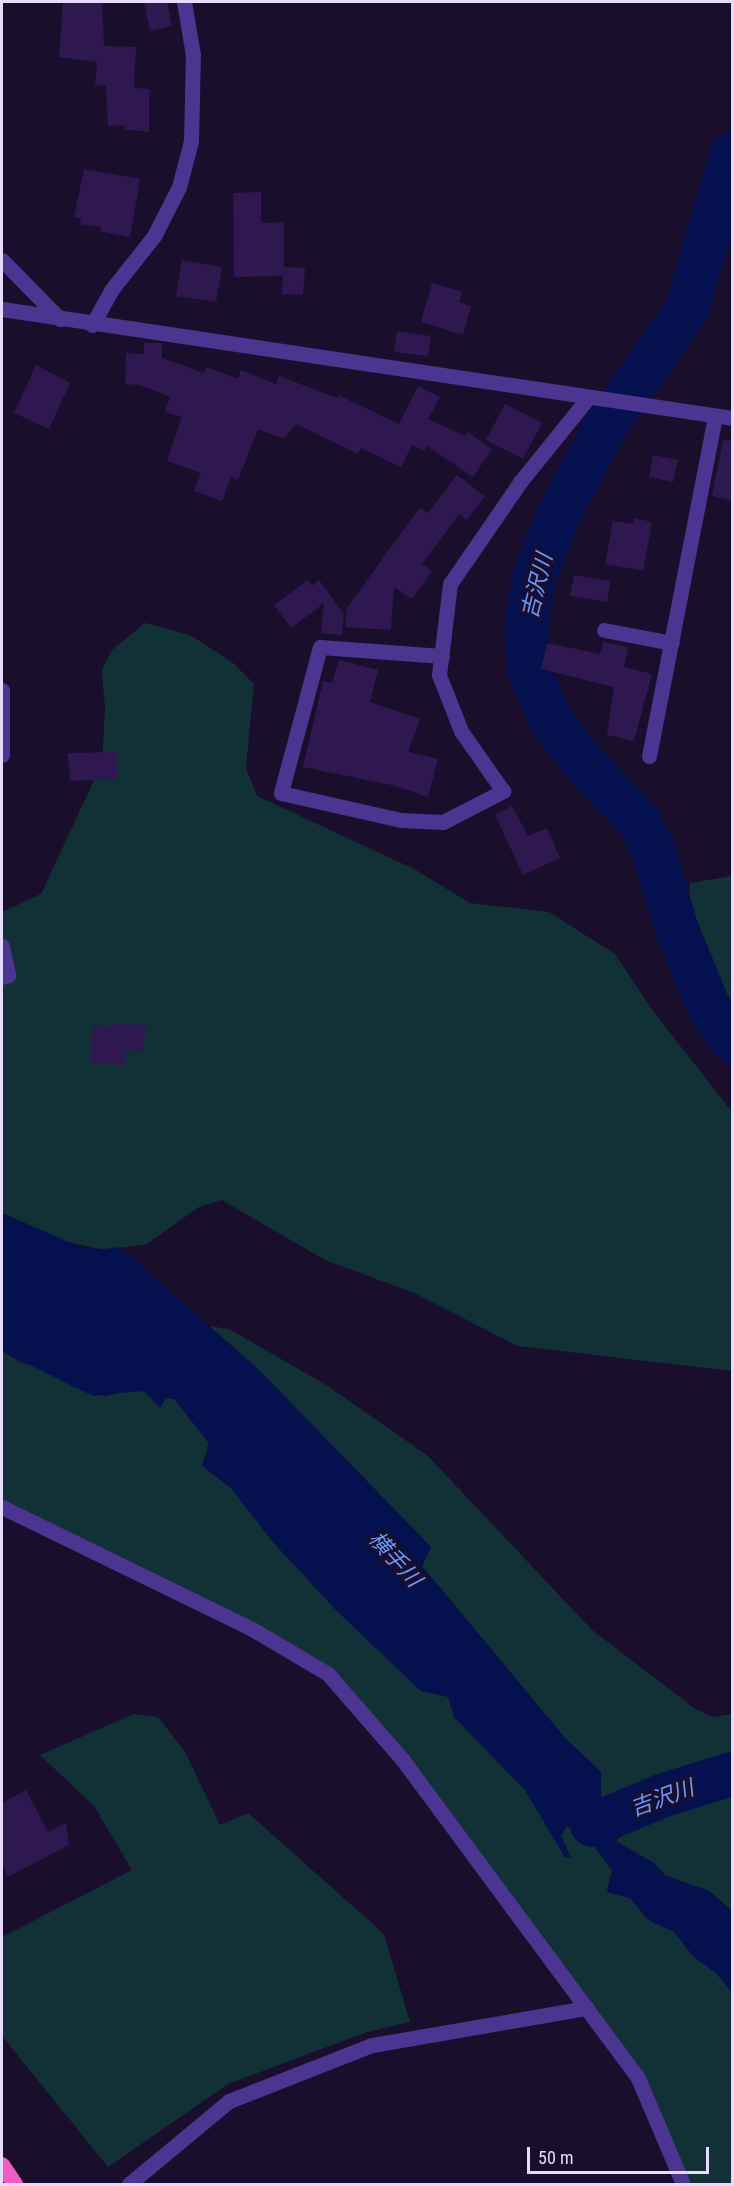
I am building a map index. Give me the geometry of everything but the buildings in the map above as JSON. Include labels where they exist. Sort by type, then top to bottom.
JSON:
[{"type":"highway","points":[[2,2165],[15,2184]]},
{"type":"street","points":[[93,325],[112,289],[154,236],[179,187],[191,141],[193,55],[184,2]]},
{"type":"street","points":[[2,260],[60,319]]},
{"type":"street","points":[[2,309],[93,325],[155,331],[650,408],[732,418]]},
{"type":"street","points":[[442,656],[320,647],[281,793],[401,820],[443,822],[503,791],[461,731],[439,675],[442,656],[450,584],[533,465],[588,398]]},
{"type":"street","points":[[649,756],[715,416]]},
{"type":"street","points":[[604,630],[672,643]]},
{"type":"street","points":[[2,690],[2,748]]},
{"type":"street","points":[[2,946],[8,975],[2,977]]},
{"type":"street","points":[[2,1507],[252,1629],[328,1674],[402,1760],[638,2078],[683,2184]]},
{"type":"street","points":[[129,2184],[230,2101],[372,2045],[587,2008]]},
{"type":"green space","points":[[145,623],[190,635],[232,662],[254,684],[246,768],[257,796],[414,869],[470,903],[549,912],[615,954],[653,1011],[732,1112],[732,1371],[518,1346],[414,1293],[325,1260],[222,1200],[199,1207],[147,1244],[105,1250],[68,1242],[2,1213],[2,912],[41,894],[102,763],[105,710],[102,670],[112,650]]},
{"type":"green space","points":[[732,876],[732,1001],[703,962],[687,919],[690,883]]},
{"type":"green space","points":[[209,1326],[229,1329],[328,1386],[428,1456],[592,1630],[694,1708],[713,1717],[732,1714],[732,1765],[694,1768],[667,1788],[633,1798],[625,1807],[605,1807],[599,1788],[601,1772],[565,1738],[422,1566],[431,1547],[259,1370]]},
{"type":"green space","points":[[2,1351],[20,1362],[46,1370],[75,1388],[106,1396],[129,1390],[145,1392],[156,1404],[166,1398],[174,1399],[209,1443],[202,1466],[231,1488],[273,1542],[337,1611],[421,1691],[448,1697],[454,1717],[525,1790],[565,1857],[567,1848],[561,1836],[567,1826],[586,1835],[612,1870],[607,1892],[630,1898],[646,1918],[674,1932],[694,1957],[721,1977],[732,1992],[732,2184],[683,2184],[638,2078],[328,1674],[2,1507]]},
{"type":"green space","points":[[134,1714],[158,1717],[185,1752],[220,1825],[248,1813],[384,1934],[410,2022],[367,2032],[228,2084],[108,2167],[2,2036],[2,1937],[132,1870],[94,1806],[40,1755]]},
{"type":"green space","points":[[732,1789],[732,1911],[709,1891],[662,1874],[654,1863],[617,1842],[620,1829],[636,1816],[673,1799]]},
{"type":"water","name":"横手川","points":[[2,1213],[68,1242],[95,1250],[120,1247],[259,1370],[431,1547],[422,1566],[565,1738],[601,1772],[601,1801],[605,1807],[613,1809],[615,1819],[609,1826],[617,1842],[654,1863],[668,1878],[709,1891],[732,1911],[732,1993],[716,1973],[694,1957],[674,1932],[650,1921],[630,1898],[607,1892],[612,1870],[586,1835],[567,1826],[561,1836],[571,1858],[565,1857],[525,1790],[454,1717],[448,1696],[421,1691],[337,1611],[273,1542],[231,1488],[202,1465],[209,1443],[175,1399],[166,1398],[160,1408],[145,1392],[93,1396],[2,1351]]},
{"type":"waterway","name":"吉沢川","points":[[732,154],[686,311],[606,425],[557,518],[534,578],[526,626],[529,668],[550,719],[586,766],[639,821],[652,846],[676,927],[710,1010],[732,1041]]},
{"type":"waterway","name":"吉沢川","points":[[592,1825],[664,1795],[732,1774]]}]
